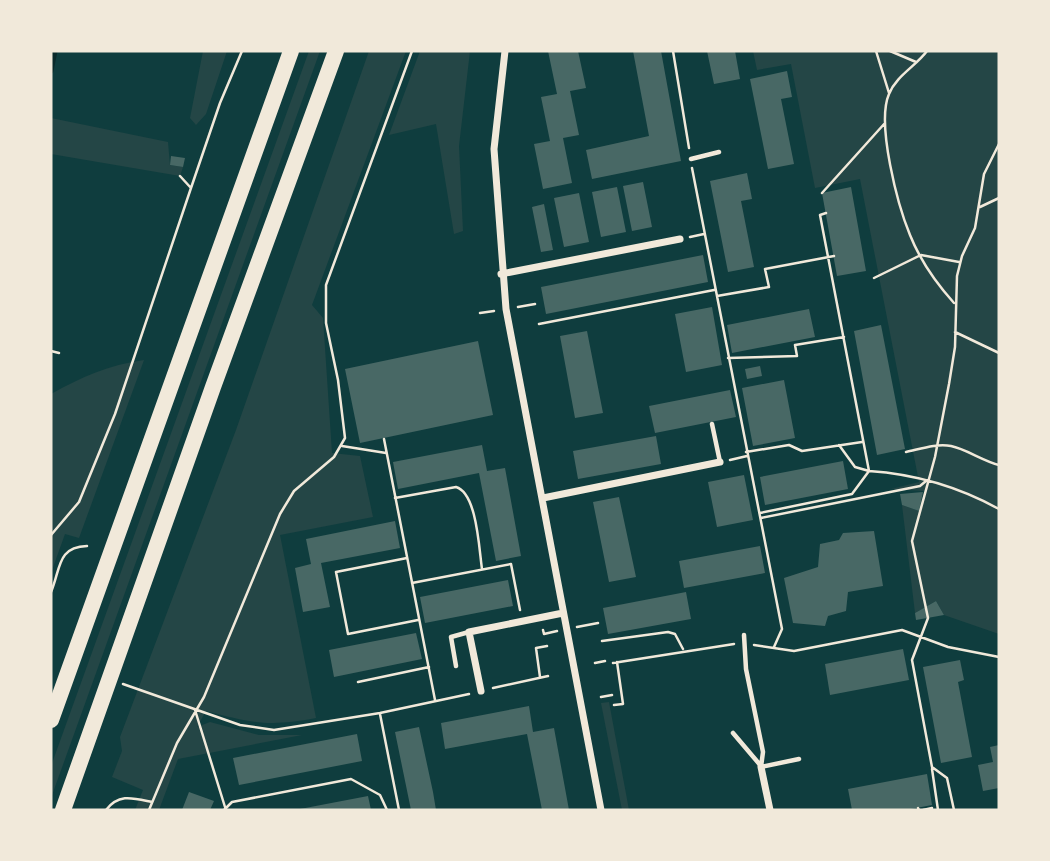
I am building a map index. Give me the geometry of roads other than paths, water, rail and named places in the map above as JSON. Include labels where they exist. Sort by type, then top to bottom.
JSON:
[{"type":"highway","points":[[51,720],[291,51]]},
{"type":"highway","points":[[63,810],[213,387],[337,51]]},
{"type":"street","points":[[505,51],[494,149],[501,274],[601,810]]},
{"type":"street","points":[[501,274],[680,239]]},
{"type":"street","points":[[543,498],[720,462]]},
{"type":"street","points":[[481,691],[470,632],[563,613]]},
{"type":"street","points":[[761,767],[770,810]]},
{"type":"lane","points":[[691,159],[719,152]]},
{"type":"lane","points":[[712,424],[720,462]]},
{"type":"lane","points":[[456,666],[451,637],[470,632]]},
{"type":"lane","points":[[744,635],[746,668],[762,752],[761,767]]},
{"type":"lane","points":[[733,733],[761,767]]},
{"type":"lane","points":[[761,767],[799,759]]},
{"type":"waterway","points":[[51,71],[55,51]]}]
